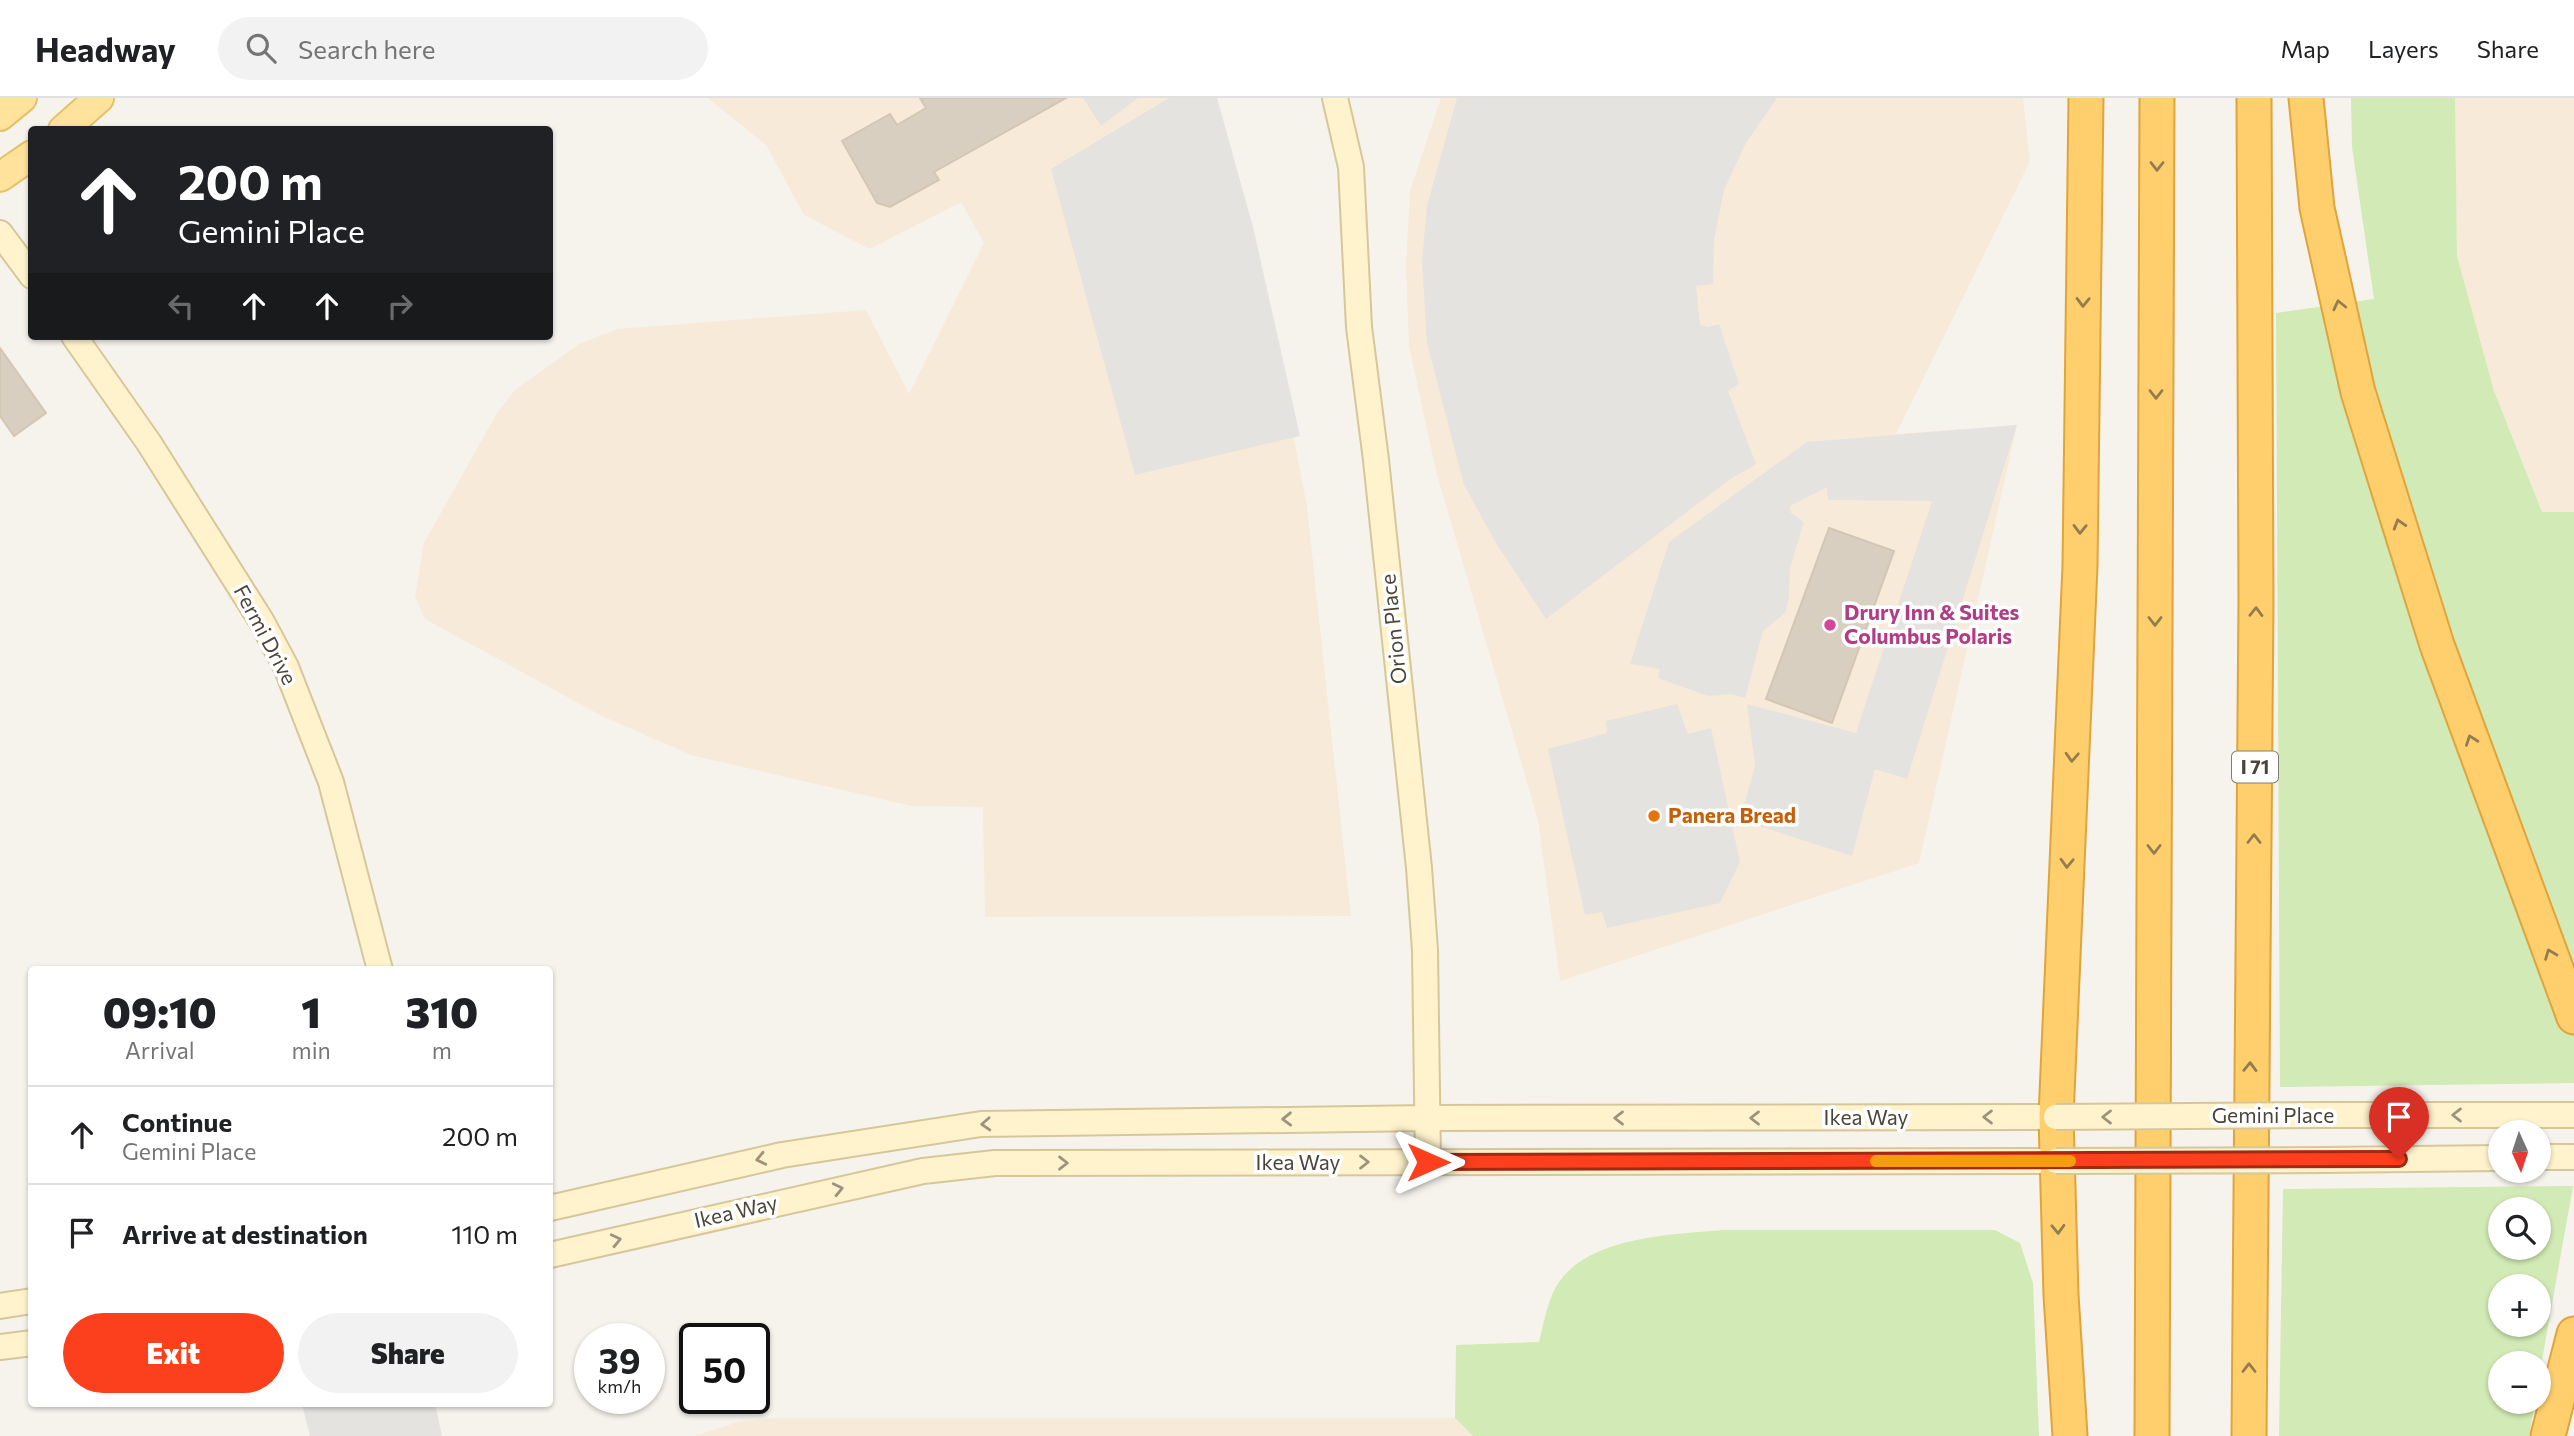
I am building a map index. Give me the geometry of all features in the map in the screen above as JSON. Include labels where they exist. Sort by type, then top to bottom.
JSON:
[{"type":"highway","points":[[2068,98],[2084,234]]},
{"type":"highway","points":[[2070,1436],[2056,1117],[2080,566],[2086,98]]},
{"type":"highway","points":[[2152,1436],[2157,98]]},
{"type":"highway","name":"I 71","points":[[2249,1436],[2256,602],[2254,98]]},
{"type":"highway","points":[[2306,98],[2317,208],[2358,392],[2437,645],[2574,1017]]},
{"type":"highway","points":[[2548,1436],[2574,1334]]},
{"type":"main road","points":[[0,116],[22,98]]},
{"type":"main road","points":[[68,126],[99,98]]},
{"type":"main road","name":"Orion Place","points":[[1335,98],[1351,167],[1359,327],[1376,460],[1419,868],[1425,950],[1428,1162]]},
{"type":"main road","points":[[0,177],[28,158]]},
{"type":"main road","points":[[0,233],[28,271]]},
{"type":"main road","name":"Fermi Drive","points":[[77,340],[156,454],[262,622],[286,667],[331,782],[379,966]]},
{"type":"main road","name":"Gemini Place","points":[[2056,1117],[2574,1115]]},
{"type":"main road","name":"Ikea Way","points":[[553,1207],[782,1155],[981,1124],[1429,1118],[2056,1117]]},
{"type":"main road","points":[[2552,1157],[2574,1157]]},
{"type":"main road","name":"Gemini Place","points":[[2056,1161],[2488,1158]]},
{"type":"main road","name":"Ikea Way","points":[[553,1254],[923,1171],[995,1163],[2056,1161]]},
{"type":"main road","points":[[0,1306],[28,1302]]},
{"type":"main road","points":[[0,1347],[28,1344]]},
{"type":"shaded area","points":[[708,98],[1217,98],[1254,231],[1307,507],[1351,916],[985,917],[983,807],[912,806],[691,755],[602,716],[425,619],[415,597],[424,543],[497,413],[515,390],[579,344],[618,329],[866,310],[909,394],[984,243],[961,202],[870,249],[804,215],[766,145]]},
{"type":"shaded area","points":[[1083,98],[1138,98],[1101,126]]},
{"type":"shaded area","points":[[1169,98],[1217,98],[1254,231],[1300,436],[1135,475],[1051,169]]},
{"type":"shaded area","points":[[1441,98],[2023,98],[2030,161],[1896,434],[2017,425],[1919,863],[1560,981],[1538,820],[1436,471],[1409,346],[1406,265],[1410,191]]},
{"type":"shaded area","points":[[1457,98],[1777,98],[1746,143],[1724,190],[1714,240],[1713,284],[1696,286],[1700,325],[1708,327],[1719,324],[1739,384],[1728,391],[1756,464],[1729,480],[1546,619],[1496,543],[1464,485],[1427,343],[1422,261],[1427,206]]},
{"type":"shaded area","points":[[2455,98],[2574,98],[2574,512],[2542,512],[2494,391],[2457,256]]},
{"type":"shaded area","points":[[2017,425],[1907,779],[1875,769],[1852,856],[1740,820],[1755,766],[1747,704],[1856,733],[1932,501],[1828,500],[1827,487],[1790,506],[1791,513],[1804,522],[1790,568],[1789,597],[1785,613],[1763,631],[1745,698],[1731,694],[1708,696],[1658,678],[1660,669],[1630,664],[1669,542],[1807,442]]},
{"type":"shaded area","points":[[1677,704],[1688,734],[1711,728],[1740,862],[1720,903],[1607,928],[1602,912],[1585,915],[1548,749],[1607,733],[1606,721]]},
{"type":"shaded area","points":[[303,1407],[436,1407],[442,1436],[310,1436]]},
{"type":"shaded area","points":[[776,1418],[1455,1418],[1473,1436],[695,1436],[738,1422]]},
{"type":"green space","points":[[2351,98],[2455,98],[2457,256],[2494,391],[2542,512],[2574,512],[2574,1083],[2280,1087],[2276,313],[2374,299],[2352,147]]},
{"type":"green space","points":[[2573,1186],[2551,1310],[2551,1274],[2488,1274],[2488,1337],[2546,1337],[2544,1351],[2488,1351],[2488,1414],[2533,1414],[2529,1436],[2279,1436],[2283,1189]]},
{"type":"green space","points":[[1723,1230],[1995,1230],[2020,1243],[2033,1283],[2039,1436],[1473,1436],[1455,1418],[1456,1345],[1539,1342],[1552,1295],[1564,1275],[1581,1261],[1627,1242]]},
{"type":"building","points":[[920,98],[1066,98],[934,172],[939,180],[890,207],[877,203],[842,141],[890,114],[897,125],[926,108]]},
{"type":"building","points":[[0,348],[46,413],[14,436],[0,416]]},
{"type":"building","name":"Drury Inn & Suites Columbus Polaris","points":[[1829,528],[1894,551],[1832,723],[1766,699]]},
{"type":"slow traffic","points":[[1876,1161],[2070,1161]]},
{"type":"place","name":"Drury Inn & Suites Columbus Polaris","points":[[1830,625]]},
{"type":"place","name":"Panera Bread","points":[[1654,816]]},
{"type":"route","points":[[1428,1162],[2399,1159]]}]
